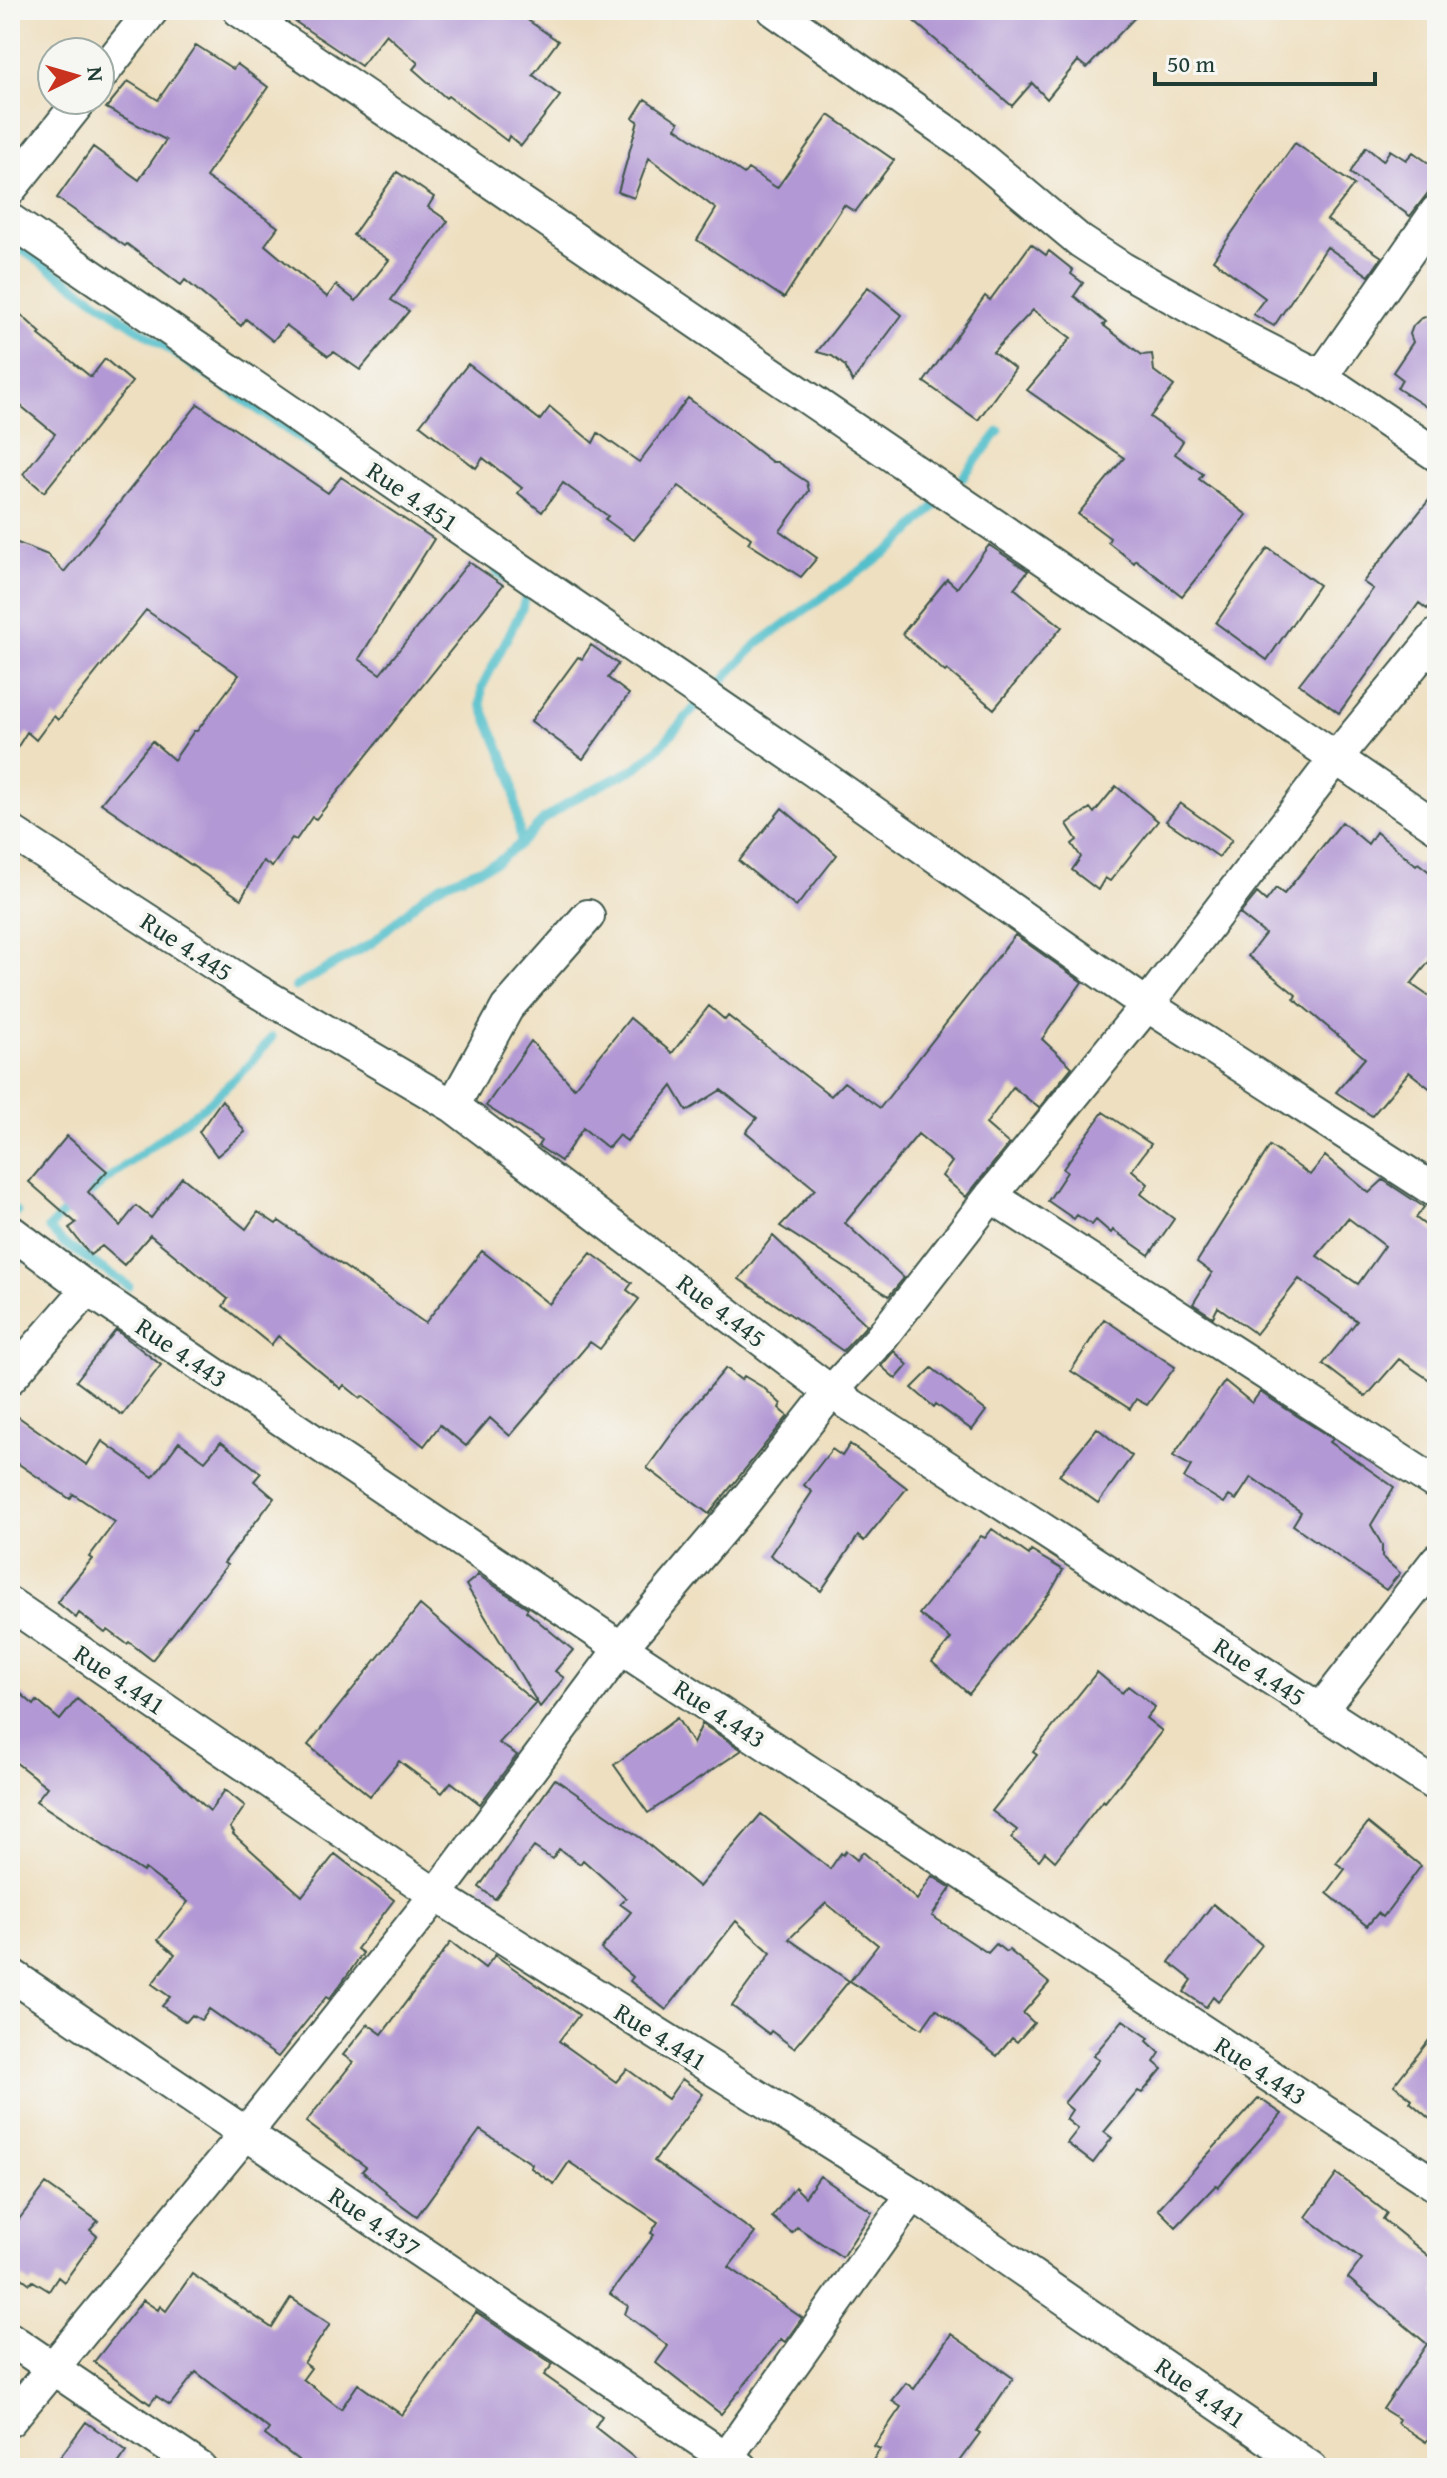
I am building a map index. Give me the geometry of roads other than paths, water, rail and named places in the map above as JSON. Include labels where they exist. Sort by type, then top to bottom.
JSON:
[{"type":"street","points":[[116,56],[152,10]]},
{"type":"street","points":[[239,10],[830,416],[1437,827]]},
{"type":"street","points":[[774,10],[964,144],[1080,241],[1243,337],[1321,377],[1437,455]]},
{"type":"street","points":[[10,189],[68,116]]},
{"type":"street","points":[[1321,377],[1437,211]]},
{"type":"street","name":"Rue 4.451","points":[[10,220],[816,772],[1147,1005],[1437,1192]]},
{"type":"street","points":[[10,2420],[246,2133],[436,1895],[621,1648],[742,1505],[831,1392],[880,1339],[991,1196],[1147,1005],[1336,758],[1437,635]]},
{"type":"street","name":"Rue 4.445","points":[[10,831],[247,985],[453,1106],[831,1392],[1437,1786]]},
{"type":"street","points":[[453,1106],[507,1008],[588,916]]},
{"type":"street","points":[[991,1196],[1437,1484]]},
{"type":"street","name":"Rue 4.443","points":[[10,1231],[88,1289],[621,1648],[1437,2186]]},
{"type":"street","points":[[10,1378],[88,1289]]},
{"type":"street","points":[[1320,1711],[1437,1560]]},
{"type":"street","name":"Rue 4.441","points":[[10,1604],[436,1895],[913,2194],[1311,2468]]},
{"type":"street","name":"Rue 4.437","points":[[10,1974],[729,2465]]},
{"type":"street","points":[[729,2465],[913,2194]]},
{"type":"street","points":[[10,2339],[200,2468]]},
{"type":"waterway","points":[[10,242],[338,464]]},
{"type":"waterway","points":[[963,477],[999,431]]},
{"type":"waterway","points":[[721,682],[758,643],[897,545],[940,501]]},
{"type":"waterway","points":[[496,571],[526,595],[522,609],[482,687],[481,704],[512,778],[521,843]]},
{"type":"waterway","points":[[295,987],[372,943],[425,895],[441,885],[497,862],[543,820],[570,801],[636,768],[658,749],[698,704]]},
{"type":"waterway","points":[[129,1286],[62,1242],[49,1228],[67,1210],[77,1206],[102,1183],[210,1102],[247,1067],[272,1037]]},
{"type":"waterway","points":[[10,1207],[17,1212]]},
{"type":"waterway","points":[[10,1271],[22,1258]]}]
